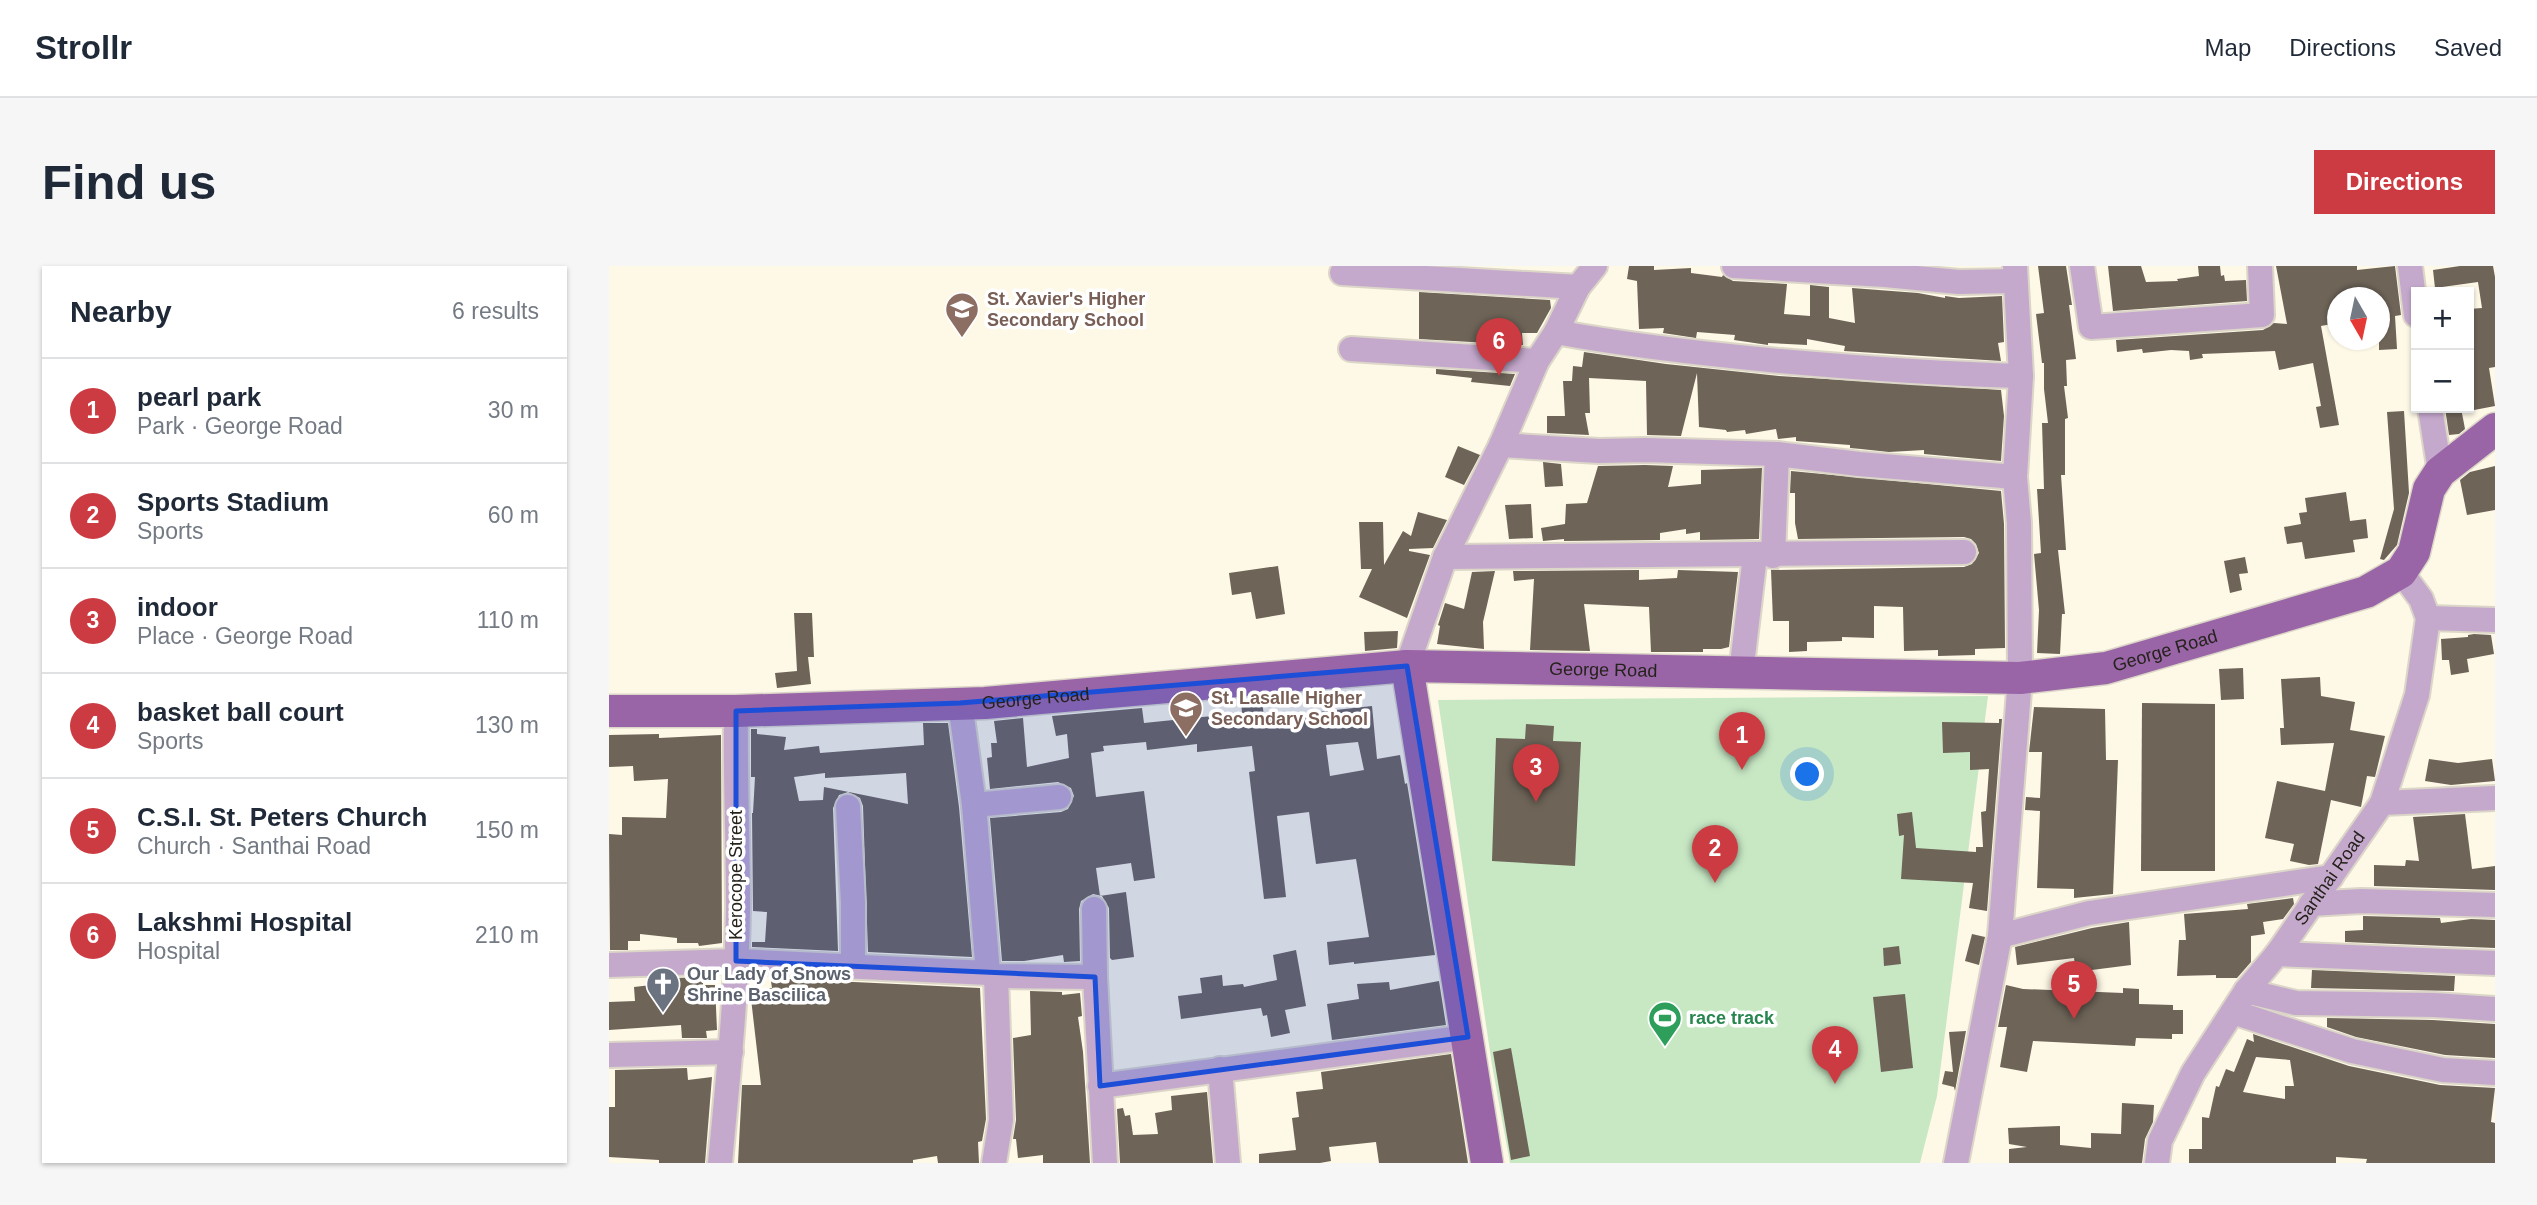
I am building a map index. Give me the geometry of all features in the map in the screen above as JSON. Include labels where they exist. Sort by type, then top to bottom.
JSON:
[{"type":"main road","points":[[2400,572],[2414,552],[2429,488],[2440,472],[2495,429]]},
{"type":"main road","name":"George Road","points":[[609,711],[736,711],[960,703],[1408,666],[2020,678],[2106,668],[2366,592],[2400,572]]},
{"type":"main road","points":[[1408,666],[1487,1163]]},
{"type":"street","points":[[1408,666],[1445,557],[1501,445],[1537,361],[1556,332],[1578,287],[1595,266]]},
{"type":"street","points":[[1734,266],[1959,282],[2015,274],[2021,376],[2015,477],[2019,523],[2020,678],[2000,936],[1956,1163]]},
{"type":"street","points":[[2082,266],[2091,327],[2262,315],[2260,266]]},
{"type":"street","points":[[2410,266],[2413,287]]},
{"type":"street","points":[[1342,273],[1578,287]]},
{"type":"street","points":[[1556,332],[1608,342],[1738,357],[1871,369],[2021,376]]},
{"type":"street","points":[[1352,349],[1537,361]]},
{"type":"street","points":[[2431,413],[2440,472]]},
{"type":"street","points":[[1501,445],[1599,451],[1777,454],[2015,477]]},
{"type":"street","points":[[1741,673],[1764,555],[1777,454]]},
{"type":"street","points":[[1445,557],[1964,552]]},
{"type":"street","points":[[2400,572],[2421,599],[2428,618],[2495,620]]},
{"type":"street","name":"Santhai Road","points":[[2157,1163],[2160,1141],[2193,1073],[2246,991],[2277,954],[2382,803],[2417,695],[2428,618]]},
{"type":"street","points":[[960,703],[992,974],[1001,1120],[995,1163]]},
{"type":"street","name":"Kerocope Street","points":[[720,1163],[731,1052],[736,961],[736,711]]},
{"type":"street","points":[[974,805],[1059,797]]},
{"type":"street","points":[[2382,803],[2495,798]]},
{"type":"street","points":[[848,807],[853,966]]},
{"type":"street","points":[[2000,936],[2089,913],[2330,877]]},
{"type":"street","points":[[2311,904],[2361,901],[2495,905]]},
{"type":"street","points":[[1094,909],[1105,1163]]},
{"type":"street","points":[[2277,954],[2495,963]]},
{"type":"street","points":[[609,965],[736,961],[1095,978]]},
{"type":"street","points":[[2246,991],[2295,1003],[2434,1005],[2495,1009]]},
{"type":"street","points":[[2233,1012],[2352,1051],[2443,1070],[2495,1073]]},
{"type":"street","points":[[1100,1086],[1468,1037]]},
{"type":"street","points":[[609,1055],[731,1052]]},
{"type":"street","points":[[1220,1069],[1227,1163]]},
{"type":"highlighted area","points":[[1407,666],[1468,1037],[1100,1086],[1095,977],[736,961],[736,711],[960,703]]},
{"type":"green space","points":[[1988,696],[1937,1096],[1920,1163],[1510,1163],[1492,1065],[1438,700]]},
{"type":"building","points":[[1629,266],[1654,266],[1654,270],[1691,268],[1691,273],[1723,275],[1733,281],[1787,284],[1784,314],[1810,316],[1810,285],[1829,287],[1829,318],[1855,323],[1852,288],[1945,298],[2002,296],[2004,342],[1998,343],[2001,361],[1844,351],[1845,346],[1807,339],[1807,345],[1768,345],[1734,340],[1735,335],[1697,332],[1696,338],[1663,333],[1664,328],[1639,329],[1637,281],[1627,279]]},
{"type":"building","points":[[2038,266],[2066,266],[2076,359],[2066,360],[2067,386],[2064,386],[2068,418],[2065,419],[2065,475],[2061,475],[2066,550],[2058,550],[2065,614],[2062,614],[2060,654],[2037,653],[2039,610],[2034,554],[2041,553],[2037,489],[2044,489],[2042,423],[2048,423],[2044,363],[2036,314],[2044,313]]},
{"type":"building","points":[[2108,266],[2141,266],[2146,282],[2178,281],[2177,279],[2199,276],[2198,266],[2220,266],[2221,276],[2224,275],[2225,281],[2246,280],[2247,301],[2113,311]]},
{"type":"building","points":[[2276,266],[2357,266],[2357,270],[2395,266],[2401,315],[2395,316],[2397,349],[2390,349],[2390,287],[2327,287],[2327,325],[2321,326],[2339,425],[2320,428],[2316,407],[2321,406],[2313,363],[2279,370],[2275,351],[2202,354],[2203,358],[2190,360],[2189,351],[2143,353],[2142,349],[2117,352],[2116,340],[2263,330],[2274,323],[2287,324]]},
{"type":"building","points":[[2460,266],[2493,266],[2495,367],[2489,368],[2495,406],[2474,410],[2474,309],[2482,308],[2478,282],[2435,287],[2433,270]]},
{"type":"building","points":[[1419,292],[1550,300],[1551,308],[1537,333],[1522,333],[1523,345],[1419,339]]},
{"type":"building","points":[[1584,352],[1779,376],[2001,390],[2004,416],[2001,461],[1924,454],[1924,450],[1889,452],[1850,448],[1850,445],[1796,441],[1796,437],[1778,439],[1776,429],[1746,434],[1745,430],[1727,432],[1699,427],[1697,373],[1681,436],[1647,435],[1646,381],[1589,378],[1590,413],[1585,413],[1589,435],[1547,433],[1547,416],[1565,416],[1563,381],[1572,381],[1573,366],[1582,367]]},
{"type":"building","points":[[1436,369],[1515,374],[1510,386],[1471,382],[1472,378],[1436,374]]},
{"type":"building","points":[[2404,411],[2409,493],[2397,545],[2384,560],[2380,559],[2394,509],[2387,412]]},
{"type":"building","points":[[2446,413],[2462,413],[2465,429],[2459,434],[2449,435]]},
{"type":"building","points":[[1458,446],[1480,455],[1464,485],[1445,477]]},
{"type":"building","points":[[1543,462],[1561,464],[1563,486],[1545,487]]},
{"type":"building","points":[[1598,466],[1673,466],[1668,487],[1701,484],[1701,470],[1762,468],[1759,539],[1700,540],[1700,532],[1686,534],[1686,529],[1660,533],[1660,540],[1543,541],[1541,528],[1565,524],[1566,504],[1587,503]]},
{"type":"building","points":[[2495,466],[2495,510],[2467,515],[2460,480],[2470,472]]},
{"type":"building","points":[[1791,471],[2001,491],[2004,524],[2005,648],[1975,649],[1975,655],[1938,656],[1938,650],[1904,651],[1903,607],[1874,606],[1874,638],[1842,637],[1842,641],[1807,642],[1807,651],[1789,652],[1789,621],[1773,621],[1771,570],[1964,567],[1972,564],[1979,553],[1976,544],[1964,537],[1798,539],[1795,493],[1790,493]]},
{"type":"building","points":[[2346,492],[2350,521],[2366,519],[2368,538],[2353,540],[2355,552],[2305,559],[2302,542],[2287,544],[2284,527],[2301,524],[2299,513],[2307,512],[2305,498]]},
{"type":"building","points":[[1531,504],[1533,538],[1509,539],[1505,505]]},
{"type":"building","points":[[1418,512],[1447,520],[1433,548],[1409,549],[1430,555],[1407,618],[1359,597],[1372,569],[1361,569],[1359,522],[1383,522],[1384,565],[1403,531],[1411,536]]},
{"type":"building","points":[[2245,557],[2248,573],[2239,574],[2242,590],[2230,593],[2224,561]]},
{"type":"building","points":[[1278,566],[1285,614],[1256,619],[1251,592],[1232,595],[1229,573]]},
{"type":"building","points":[[1639,570],[1639,580],[1677,578],[1678,570],[1738,572],[1729,647],[1703,649],[1703,652],[1651,652],[1649,607],[1584,604],[1590,651],[1530,650],[1534,579],[1514,581],[1513,571]]},
{"type":"building","points":[[1495,571],[1483,622],[1484,649],[1437,644],[1438,625],[1445,603],[1464,609],[1472,572]]},
{"type":"building","points":[[794,613],[812,613],[814,657],[808,657],[811,684],[777,688],[775,673],[797,671]]},
{"type":"building","points":[[1398,631],[1397,648],[1365,651],[1364,632]]},
{"type":"building","points":[[2474,634],[2491,635],[2494,654],[2467,659],[2469,672],[2451,675],[2449,660],[2442,660],[2441,639]]},
{"type":"building","points":[[2243,668],[2244,699],[2221,700],[2219,669]]},
{"type":"building","points":[[2320,677],[2321,696],[2355,702],[2350,730],[2385,736],[2375,777],[2367,776],[2361,807],[2331,800],[2318,864],[2309,865],[2290,861],[2294,844],[2265,838],[2277,781],[2325,791],[2334,743],[2281,745],[2280,728],[2284,728],[2281,679]]},
{"type":"building","points":[[1262,699],[1264,718],[1372,706],[1377,759],[1400,755],[1435,955],[1329,965],[1327,942],[1369,937],[1356,859],[1316,864],[1309,812],[1277,816],[1286,897],[1264,899],[1249,772],[1255,771],[1252,746],[1197,752],[1197,744],[1147,750],[1146,742],[1103,746],[1104,751],[1091,753],[1096,797],[1144,791],[1155,878],[1134,881],[1131,863],[1096,868],[1100,896],[1093,894],[1081,901],[1079,909],[1080,961],[1064,962],[1063,955],[1024,961],[1002,961],[990,818],[1061,812],[1068,809],[1074,796],[1071,788],[1058,782],[990,789],[987,758],[992,757],[991,743],[997,743],[994,721],[1023,718],[1027,767],[1069,758],[1067,734],[1056,736],[1052,716],[1142,708],[1144,723],[1242,713],[1241,701]],"holes":[[[1358,742],[1364,770],[1330,776],[1326,745]]]},
{"type":"building","points":[[2142,703],[2215,704],[2215,871],[2141,871]]},
{"type":"building","points":[[2034,707],[2105,709],[2106,760],[2118,760],[2113,894],[2074,898],[2074,889],[2037,888],[2040,811],[2025,810],[2026,797],[2040,798],[2042,752],[2029,752]]},
{"type":"building","points":[[1999,719],[2002,719],[1987,911],[1969,908],[1973,883],[1901,879],[1904,835],[1899,836],[1897,814],[1912,812],[1916,848],[1976,852],[1976,847],[1983,847],[1981,812],[1986,811],[1989,769],[1970,770],[1970,752],[1943,753],[1942,722],[1999,723]]},
{"type":"building","points":[[923,723],[948,723],[959,807],[972,957],[868,952],[863,806],[860,798],[848,792],[839,795],[833,808],[838,951],[752,947],[752,942],[765,942],[767,912],[753,911],[752,813],[755,777],[751,777],[751,729],[757,729],[757,734],[786,737],[784,750],[819,746],[820,753],[924,745]],"holes":[[[825,773],[825,778],[906,773],[908,804],[824,787],[823,800],[799,801],[794,777]]]},
{"type":"building","points":[[1526,724],[1554,726],[1553,741],[1581,742],[1575,866],[1492,861],[1496,738],[1525,739]]},
{"type":"building","points":[[659,734],[659,738],[721,735],[722,943],[699,946],[698,943],[677,943],[677,938],[640,934],[640,941],[628,941],[628,950],[610,950],[609,834],[622,835],[622,817],[666,818],[668,779],[634,781],[633,766],[609,767],[609,735]]},
{"type":"building","points":[[2429,759],[2458,763],[2492,759],[2495,781],[2451,785],[2425,781]]},
{"type":"building","points":[[2465,814],[2472,869],[2495,866],[2495,890],[2374,886],[2374,865],[2405,866],[2406,860],[2419,861],[2413,817]]},
{"type":"building","points":[[1126,892],[1134,957],[1110,958],[1109,908],[1102,896]]},
{"type":"building","points":[[2293,898],[2294,904],[2283,919],[2263,922],[2265,934],[2251,936],[2251,962],[2237,978],[2216,978],[2216,975],[2177,976],[2179,940],[2186,940],[2184,914],[2248,909],[2247,904]]},
{"type":"building","points":[[2363,916],[2440,918],[2441,923],[2471,919],[2495,920],[2495,948],[2345,942],[2345,931],[2363,930]]},
{"type":"building","points":[[2129,922],[2131,965],[2076,972],[2074,958],[2017,965],[2015,947]]},
{"type":"building","points":[[1972,934],[1985,937],[1979,965],[1965,961]]},
{"type":"building","points":[[1899,946],[1901,964],[1884,966],[1883,948]]},
{"type":"building","points":[[1296,950],[1306,1006],[1285,1010],[1290,1033],[1271,1037],[1267,1015],[1263,1016],[1261,1008],[1181,1019],[1178,996],[1202,993],[1200,978],[1222,975],[1223,986],[1243,984],[1244,987],[1277,980],[1273,955]]},
{"type":"building","points":[[2312,970],[2455,976],[2454,991],[2311,988]]},
{"type":"building","name":"Our Lady of Snows Shrine Bascilica","points":[[703,977],[703,985],[715,985],[717,1030],[706,1031],[707,1038],[682,1038],[681,1025],[609,1030],[609,1002],[635,1001],[634,987],[677,982],[676,978]]},
{"type":"building","points":[[791,979],[980,988],[986,1119],[982,1141],[978,1142],[979,1163],[938,1163],[937,1156],[913,1160],[913,1163],[738,1163],[742,1085],[761,1085],[750,990],[772,988],[771,981]]},
{"type":"building","points":[[1439,981],[1446,1025],[1332,1040],[1327,1004],[1359,999],[1357,984],[1389,982],[1390,990]]},
{"type":"building","points":[[2006,985],[2023,989],[2123,993],[2123,988],[2139,989],[2139,1004],[2173,1005],[2173,1010],[2183,1010],[2183,1034],[2172,1034],[2172,1039],[2136,1038],[2135,1046],[2033,1041],[2027,1072],[2000,1067],[2007,1027],[1998,1027]]},
{"type":"building","points":[[1030,991],[1062,992],[1062,995],[1080,993],[1082,1016],[1078,1017],[1083,1052],[1090,1163],[1043,1163],[1043,1155],[1018,1158],[1016,1139],[1013,1139],[1016,1120],[1013,1038],[1031,1035]]},
{"type":"building","points":[[1905,994],[1913,1068],[1881,1072],[1873,997]]},
{"type":"building","points":[[2327,1018],[2495,1024],[2495,1058],[2445,1055],[2356,1037],[2327,1027]]},
{"type":"building","points":[[1966,1031],[1955,1091],[1954,1087],[1942,1084],[1945,1071],[1953,1072],[1949,1032]]},
{"type":"building","points":[[2253,1034],[2349,1066],[2440,1085],[2495,1088],[2491,1122],[2495,1123],[2495,1163],[2366,1163],[2367,1159],[2336,1157],[2336,1163],[2189,1163],[2189,1149],[2202,1149],[2202,1117],[2209,1118],[2216,1086],[2219,1087],[2226,1069],[2234,1072],[2247,1039],[2254,1042]],"holes":[[[2256,1057],[2290,1060],[2294,1086],[2285,1086],[2285,1099],[2243,1092]]]},
{"type":"building","points":[[1511,1048],[1530,1156],[1511,1160],[1493,1052]]},
{"type":"building","points":[[1451,1054],[1468,1163],[1379,1163],[1376,1142],[1329,1147],[1331,1161],[1320,1163],[1259,1163],[1259,1154],[1296,1150],[1292,1118],[1299,1117],[1296,1092],[1323,1089],[1321,1072]]},
{"type":"building","points":[[687,1068],[688,1080],[712,1077],[705,1163],[659,1163],[659,1160],[609,1157],[609,1107],[615,1107],[615,1070]]},
{"type":"building","points":[[1207,1092],[1213,1163],[1120,1163],[1117,1109],[1123,1108],[1125,1116],[1130,1115],[1133,1135],[1158,1134],[1155,1113],[1172,1110],[1171,1096]]},
{"type":"building","points":[[2122,1103],[2154,1105],[2153,1122],[2145,1139],[2142,1163],[2009,1163],[2009,1149],[2027,1147],[2009,1144],[2008,1128],[2060,1126],[2060,1145],[2091,1148],[2091,1133],[2121,1134]]},
{"type":"place","name":"St. Xavier's Higher Secondary School","points":[[962,339]]},
{"type":"place","name":"Lakshmi Hospital","points":[[1499,376]]},
{"type":"place","name":"St. Lasalle Higher Secondary School","points":[[1186,738]]},
{"type":"place","name":"pearl park","points":[[1742,770]]},
{"type":"place","name":"indoor","points":[[1536,802]]},
{"type":"place","name":"Sports Stadium","points":[[1715,883]]},
{"type":"place","name":"Our Lady of Snows Shrine Bascilica","points":[[663,1014]]},
{"type":"place","name":"C.S.I. St. Peters Church","points":[[2074,1019]]},
{"type":"place","name":"race track","points":[[1665,1048]]},
{"type":"place","name":"basket ball court","points":[[1835,1084]]}]
